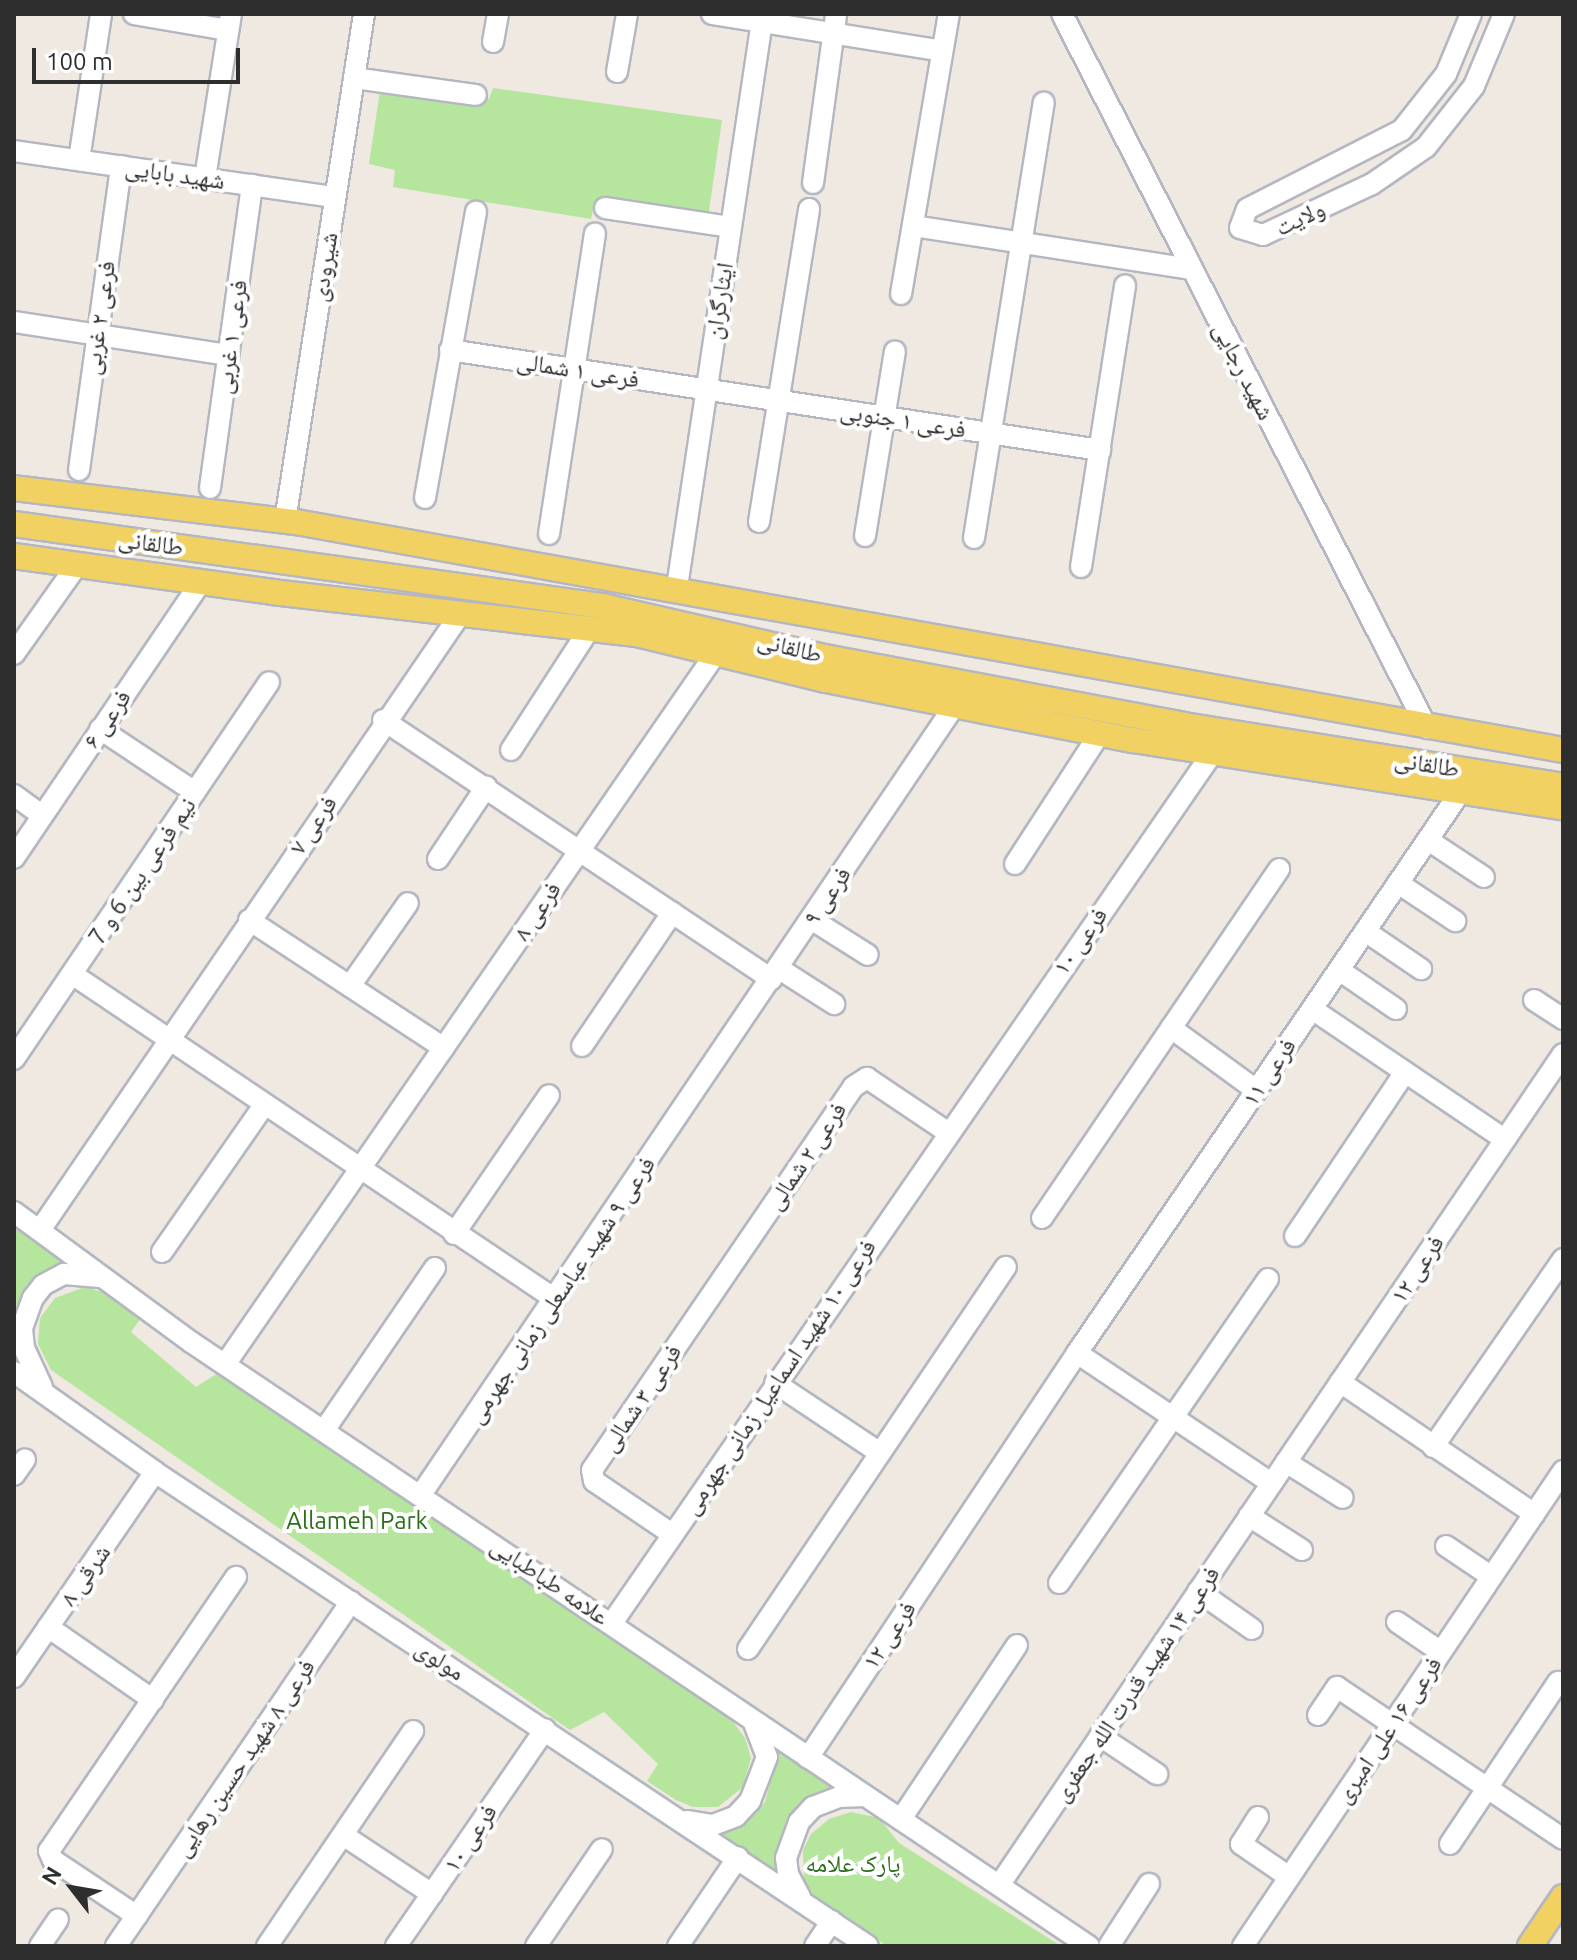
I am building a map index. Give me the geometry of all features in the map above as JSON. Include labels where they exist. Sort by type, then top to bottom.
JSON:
[{"type":"main road","name":"طالقانی","points":[[14,488],[285,521],[677,587],[1427,728],[1563,750]]},
{"type":"main road","name":"طالقانی","points":[[14,524],[488,587],[675,619],[807,652],[1209,729],[1563,786]]},
{"type":"main road","points":[[14,556],[201,582],[590,628],[1100,733],[1563,807]]},
{"type":"main road","points":[[807,652],[881,690]]},
{"type":"main road","points":[[1530,1946],[1560,1907]]},
{"type":"street","points":[[79,160],[101,14]]},
{"type":"street","points":[[134,14],[230,22],[205,178]]},
{"type":"street","name":"شیرودی","points":[[285,521],[364,14]]},
{"type":"street","points":[[493,42],[498,14]]},
{"type":"street","points":[[617,72],[627,14]]},
{"type":"street","points":[[712,14],[835,24],[942,51]]},
{"type":"street","points":[[901,294],[949,14]]},
{"type":"street","name":"شهید رجایی","points":[[1062,14],[1427,728]]},
{"type":"street","name":"ولایت","points":[[1471,14],[1446,74],[1402,130],[1247,209],[1240,228],[1263,235],[1372,184],[1426,147],[1474,86],[1504,14]]},
{"type":"street","name":"ایثارگران","points":[[677,587],[762,18]]},
{"type":"street","points":[[813,183],[835,24]]},
{"type":"street","points":[[354,78],[476,95]]},
{"type":"street","points":[[974,538],[1044,103]]},
{"type":"street","name":"شهید بابایی","points":[[14,151],[335,197]]},
{"type":"street","name":"فرعی ۲ غربی","points":[[79,470],[121,166]]},
{"type":"street","name":"فرعی ۱ غربی","points":[[210,488],[252,185]]},
{"type":"street","points":[[605,208],[730,227]]},
{"type":"street","points":[[759,522],[809,209]]},
{"type":"street","points":[[425,498],[476,211]]},
{"type":"street","points":[[913,226],[1192,269]]},
{"type":"street","points":[[549,534],[595,234]]},
{"type":"street","points":[[1081,567],[1125,285]]},
{"type":"street","points":[[14,322],[228,355]]},
{"type":"street","name":"فرعی ۱ شمالی","points":[[450,350],[706,390]]},
{"type":"street","points":[[865,536],[895,351]]},
{"type":"street","name":"فرعی ۱ جنوبی","points":[[706,390],[1100,450]]},
{"type":"street","points":[[14,654],[77,565]]},
{"type":"street","name":"فرعی ۶","points":[[14,857],[201,582]]},
{"type":"street","name":"فرعی ۷","points":[[40,1230],[383,720],[461,613]]},
{"type":"street","points":[[511,750],[590,628]]},
{"type":"street","name":"فرعی ۸","points":[[226,1363],[716,653]]},
{"type":"street","name":"نیم فرعی بین 6 و 7","points":[[14,1059],[269,682]]},
{"type":"street","name":"فرعی ۹","points":[[699,1087],[955,705]]},
{"type":"street","points":[[383,720],[580,848],[672,913],[834,1004]]},
{"type":"street","points":[[100,729],[195,792]]},
{"type":"street","points":[[1015,864],[1100,733]]},
{"type":"street","name":"فرعی ۱۰","points":[[946,1131],[1213,752]]},
{"type":"street","points":[[438,859],[486,787]]},
{"type":"street","name":"فرعی ۱۱","points":[[1077,1353],[1461,791]]},
{"type":"street","points":[[14,795],[42,815]]},
{"type":"street","points":[[1428,840],[1484,877]]},
{"type":"street","points":[[1042,1218],[1279,869]]},
{"type":"street","points":[[1398,883],[1455,921]]},
{"type":"street","points":[[350,986],[408,903]]},
{"type":"street","points":[[582,1046],[672,913]]},
{"type":"street","points":[[811,919],[868,955]]},
{"type":"street","points":[[249,920],[444,1048]]},
{"type":"street","points":[[1365,931],[1421,969]]},
{"type":"street","points":[[1339,970],[1396,1009]]},
{"type":"street","points":[[72,974],[360,1171],[555,1299]]},
{"type":"street","points":[[1534,1000],[1563,1019]]},
{"type":"street","points":[[1312,1009],[1504,1139]]},
{"type":"street","points":[[1171,1028],[1256,1090]]},
{"type":"street","name":"فرعی ۱۲","points":[[1271,1483],[1504,1139],[1560,1067]]},
{"type":"street","points":[[1295,1236],[1405,1072]]},
{"type":"street","name":"فرعی ۲ شمالی","points":[[722,1279],[853,1087],[867,1078],[946,1131]]},
{"type":"street","name":"فرعی ۹ شهید عباسعلی زمانی جهرمی","points":[[422,1493],[699,1087]]},
{"type":"street","points":[[454,1234],[549,1095]]},
{"type":"street","points":[[162,1252],[264,1105]]},
{"type":"street","name":"فرعی ۱۰ شهید اسماعیل زمانی جهرمی","points":[[612,1623],[946,1131]]},
{"type":"street","name":"علامه طباطبایی","points":[[14,1212],[226,1363],[1089,1946]]},
{"type":"street","points":[[1433,1447],[1563,1259]]},
{"type":"street","points":[[748,1649],[1006,1267]]},
{"type":"street","points":[[325,1429],[435,1268]]},
{"type":"street","points":[[55,1401],[26,1359],[22,1328],[33,1298],[43,1285],[64,1274],[107,1280]]},
{"type":"street","name":"فرعی ۳ شمالی","points":[[672,1534],[594,1481],[592,1470],[722,1279]]},
{"type":"street","points":[[1059,1583],[1268,1279]]},
{"type":"street","points":[[1077,1353],[1271,1483]]},
{"type":"street","name":"فرعی ۱۲","points":[[808,1758],[1077,1353]]},
{"type":"street","name":"مولوی","points":[[14,1372],[155,1472],[801,1898],[868,1946]]},
{"type":"street","points":[[1340,1382],[1534,1514]]},
{"type":"street","points":[[775,1383],[880,1453]]},
{"type":"street","points":[[1286,1462],[1343,1498]]},
{"type":"street","name":"فرعی ۱۶ علی امیری","points":[[1243,1946],[1563,1471]]},
{"type":"street","name":"۸ شرقی","points":[[14,1677],[155,1472]]},
{"type":"street","name":"فرعی ۱۴ شهید قدرت الله جعفری","points":[[1000,1884],[1271,1483]]},
{"type":"street","points":[[1249,1516],[1302,1550]]},
{"type":"street","points":[[1446,1546],[1492,1577]]},
{"type":"street","points":[[137,1916],[49,1857],[236,1577]]},
{"type":"street","points":[[1198,1591],[1252,1629]]},
{"type":"street","name":"فرعی ۸ شهید حسین رهایی","points":[[116,1946],[351,1601]]},
{"type":"street","points":[[1397,1622],[1441,1652]]},
{"type":"street","points":[[48,1627],[153,1700]]},
{"type":"street","points":[[901,1819],[1017,1645]]},
{"type":"street","points":[[1450,1844],[1558,1682]]},
{"type":"street","points":[[1318,1715],[1337,1687],[1563,1839]]},
{"type":"street","points":[[683,1821],[713,1825],[736,1816],[750,1801],[767,1757],[751,1719]]},
{"type":"street","name":"فرعی ۱۰","points":[[396,1946],[545,1729]]},
{"type":"street","points":[[267,1946],[413,1731]]},
{"type":"street","points":[[1100,1736],[1157,1774]]},
{"type":"street","points":[[801,1898],[788,1874],[786,1858],[799,1822],[813,1807],[839,1797],[865,1796]]},
{"type":"street","points":[[1258,1817],[1241,1844],[1289,1877]]},
{"type":"street","points":[[343,1835],[432,1894]]},
{"type":"street","points":[[536,1946],[602,1849]]},
{"type":"street","points":[[678,1946],[738,1857]]},
{"type":"street","points":[[1109,1946],[1149,1884]]},
{"type":"street","points":[[43,1945],[58,1919]]},
{"type":"street","points":[[815,1946],[832,1921]]},
{"type":"green space","points":[[381,84],[489,99],[493,88],[722,120],[708,218],[594,204],[591,219],[393,187],[395,170],[369,164]]},
{"type":"green space","points":[[14,1221],[68,1264],[55,1268],[14,1344]]},
{"type":"green space","name":"Allameh Park","points":[[85,1287],[113,1295],[143,1315],[131,1332],[196,1387],[221,1371],[731,1719],[745,1738],[751,1758],[743,1787],[718,1807],[693,1807],[676,1800],[647,1781],[658,1764],[604,1712],[570,1730],[51,1370],[38,1344],[40,1318],[55,1298]]},
{"type":"green space","points":[[779,1749],[836,1787],[823,1795],[777,1877],[718,1832],[745,1823],[765,1802]]},
{"type":"green space","name":"پارک علامه","points":[[851,1812],[879,1818],[899,1843],[1061,1946],[887,1946],[814,1897],[804,1881],[803,1850],[811,1834],[829,1819]]}]
